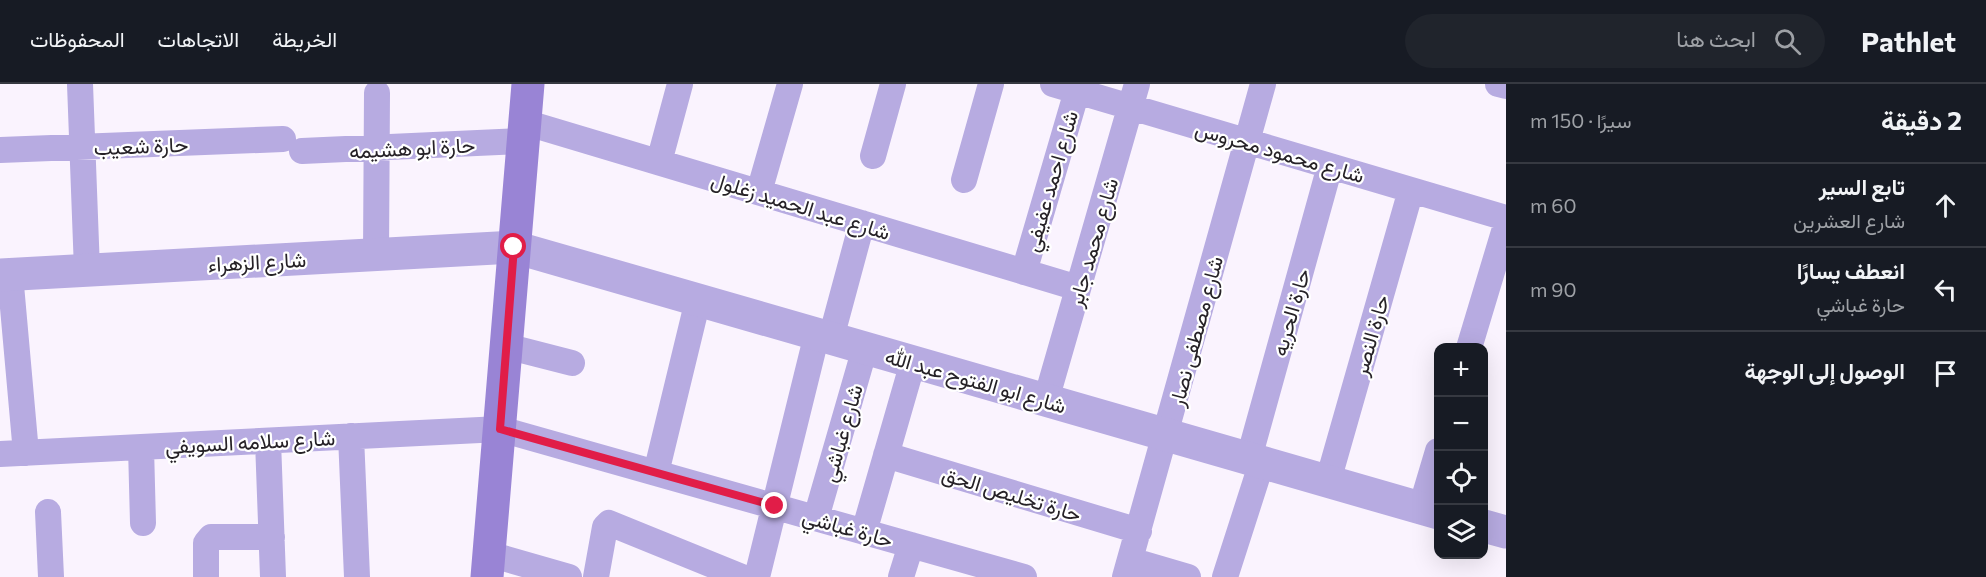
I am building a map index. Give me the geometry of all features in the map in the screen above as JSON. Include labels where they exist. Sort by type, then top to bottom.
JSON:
[{"type":"main road","points":[[488,565],[528,84]]},
{"type":"street","points":[[80,84],[87,270]]},
{"type":"street","points":[[659,162],[680,84]]},
{"type":"street","points":[[759,192],[790,84]]},
{"type":"street","points":[[873,156],[893,84]]},
{"type":"street","points":[[964,180],[991,84]]},
{"type":"street","name":"شارع مصطفى نصار","points":[[1128,569],[1263,84]]},
{"type":"street","points":[[1498,84],[1506,86]]},
{"type":"street","name":"شارع محمود محروس","points":[[1070,86],[1134,95],[1247,141],[1506,218]]},
{"type":"street","name":"شارع احمد عفيفي","points":[[1024,272],[1070,86]]},
{"type":"street","points":[[376,254],[377,93]]},
{"type":"street","name":"شارع محمد جابر","points":[[1046,400],[1134,95]]},
{"type":"street","name":"حارة ابو هشيمه","points":[[292,145],[377,148],[524,132]]},
{"type":"street","name":"شارع عبد الحميد زغلول","points":[[524,132],[659,162],[1078,288]]},
{"type":"street","name":"حارة شعيب","points":[[0,150],[292,145]]},
{"type":"street","name":"حارة الحريه","points":[[1225,577],[1330,166]]},
{"type":"street","name":"حارة النصر","points":[[1328,481],[1411,190]]},
{"type":"street","points":[[757,577],[824,336],[862,223]]},
{"type":"street","points":[[1471,343],[1506,225]]},
{"type":"street","name":"شارع الزهراء","points":[[5,274],[514,247]]},
{"type":"street","name":"شارع ابو الفتوح عبد الله","points":[[514,247],[1430,510]]},
{"type":"street","points":[[5,274],[26,453]]},
{"type":"street","points":[[656,473],[698,300]]},
{"type":"street","points":[[506,346],[572,363]]},
{"type":"street","name":"شارع غباشي","points":[[816,518],[866,348]]},
{"type":"street","points":[[864,532],[913,362]]},
{"type":"street","name":"شارع سلامه السويفي","points":[[0,454],[500,429]]},
{"type":"street","name":"حارة غباشي","points":[[500,429],[911,545],[957,568],[1024,577]]},
{"type":"street","points":[[351,436],[357,577]]},
{"type":"street","points":[[268,441],[273,577]]},
{"type":"street","points":[[141,447],[143,523]]},
{"type":"street","name":"حارة تخليص الحق","points":[[886,455],[1139,531]]},
{"type":"street","points":[[1430,510],[1434,480]]},
{"type":"street","points":[[48,512],[51,577]]},
{"type":"street","points":[[596,577],[605,526],[609,523],[742,577]]},
{"type":"street","points":[[1488,527],[1506,532]]},
{"type":"street","points":[[206,577],[206,543],[211,537],[272,537]]},
{"type":"street","points":[[901,577],[911,545]]},
{"type":"street","points":[[488,565],[568,577]]},
{"type":"street","points":[[1128,569],[1188,577]]},
{"type":"route","points":[[514,247],[500,429],[775,506]]}]
